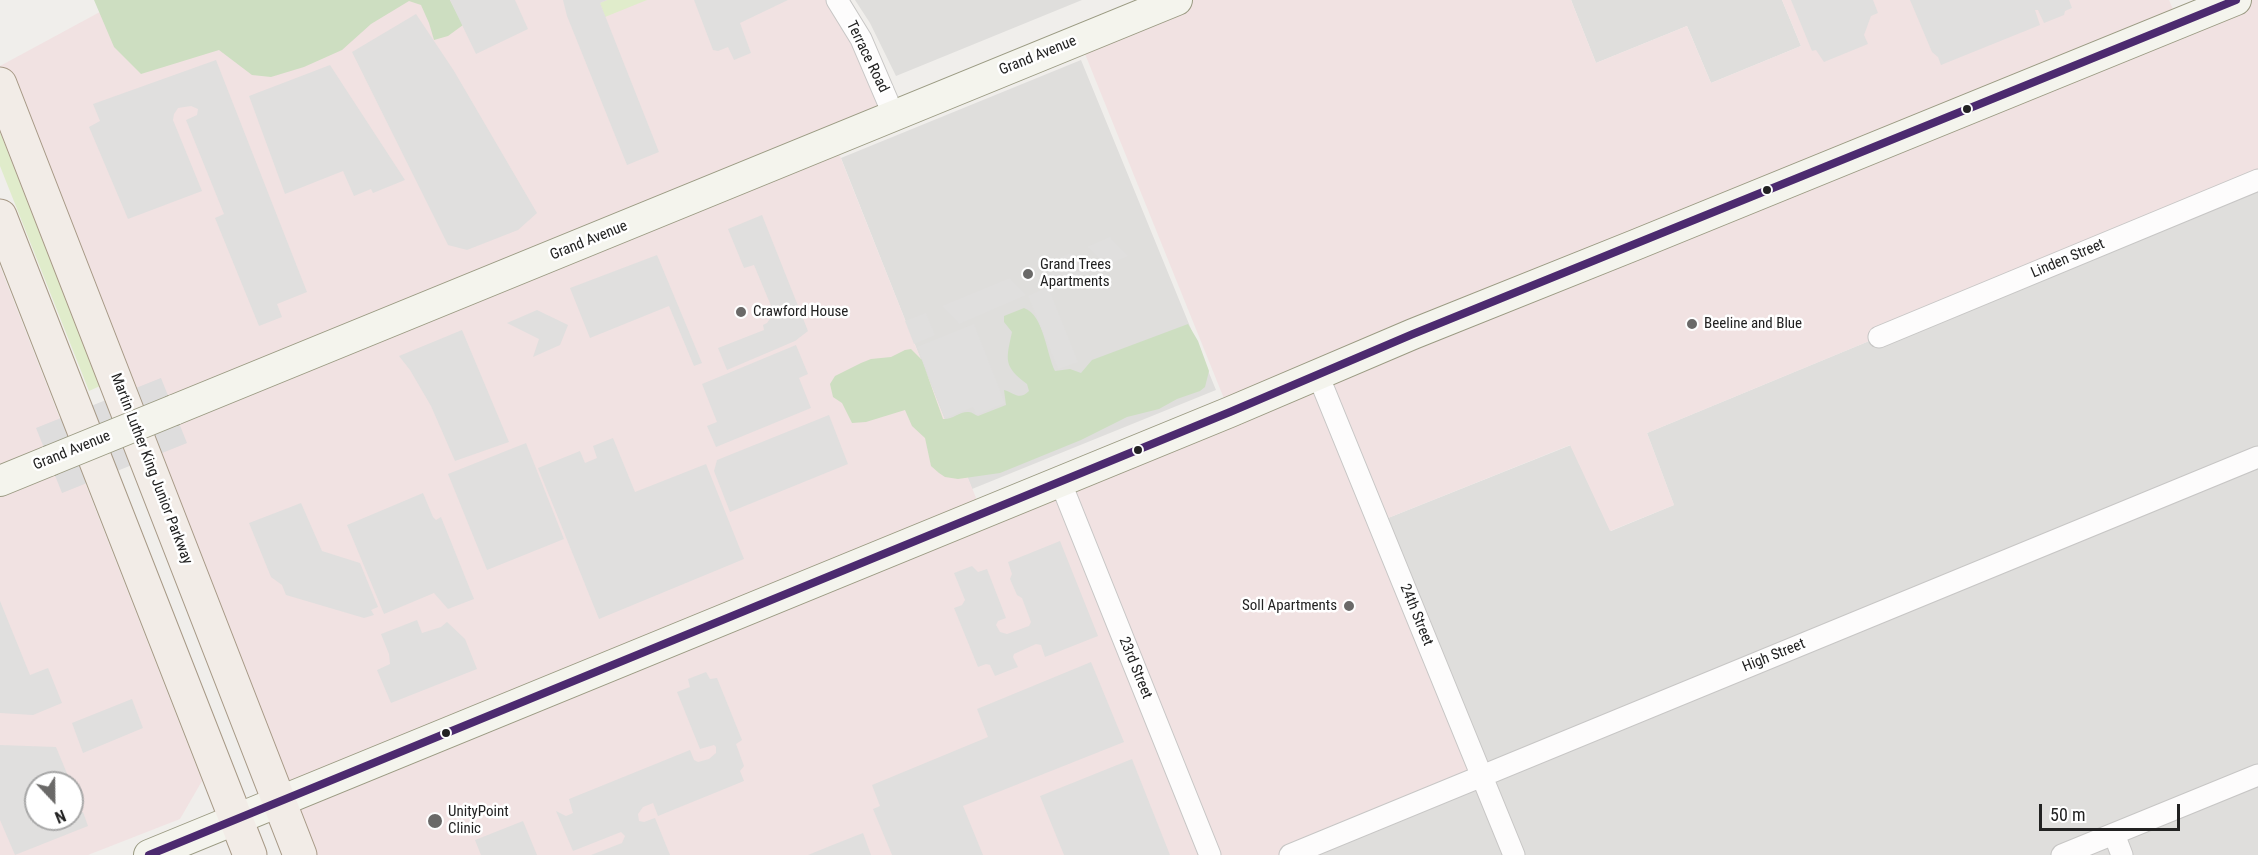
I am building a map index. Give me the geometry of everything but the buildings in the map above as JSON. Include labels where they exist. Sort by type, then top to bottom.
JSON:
[{"type":"main road","name":"Grand Avenue","points":[[0,481],[1177,0]]},
{"type":"main road","points":[[149,855],[1413,334],[2236,0]]},
{"type":"main road","name":"Martin Luther King Junior Parkway","points":[[0,84],[300,855]]},
{"type":"main road","points":[[0,216],[250,855]]},
{"type":"street","name":"Terrace Road","points":[[837,0],[861,39],[894,116]]},
{"type":"street","name":"Linden Street","points":[[1879,337],[2258,180]]},
{"type":"street","name":"24th Street","points":[[1318,375],[1514,855]]},
{"type":"street","name":"High Street","points":[[1290,855],[2258,457]]},
{"type":"street","name":"23rd Street","points":[[1060,481],[1210,855]]},
{"type":"street","points":[[2062,855],[2258,775]]},
{"type":"street","points":[[2114,834],[2122,855]]},
{"type":"shaded area","points":[[122,0],[837,0],[894,116],[834,141],[982,513],[1229,411],[1079,39],[1174,0],[1571,0],[1596,63],[1687,26],[1711,83],[1801,46],[1782,0],[2169,0],[2179,23],[2236,0],[2258,0],[2258,180],[1647,433],[1674,505],[1610,531],[1570,445],[1378,522],[1481,776],[1290,855],[300,855],[0,84],[0,66]]},
{"type":"shaded area","points":[[450,0],[515,0],[528,29],[476,54]]},
{"type":"shaded area","points":[[563,0],[607,0],[600,3],[659,152],[627,165],[567,16]]},
{"type":"shaded area","points":[[694,0],[788,0],[740,23],[751,53],[734,60],[728,47],[718,51],[713,50]]},
{"type":"shaded area","points":[[855,0],[1082,0],[896,76],[870,23]]},
{"type":"shaded area","points":[[1571,0],[1782,0],[1801,46],[1711,83],[1687,26],[1596,63]]},
{"type":"shaded area","points":[[1791,0],[1873,0],[1878,13],[1871,16],[1864,35],[1868,44],[1824,62],[1816,50],[1812,51]]},
{"type":"shaded area","points":[[1910,0],[2069,0],[2072,8],[2065,11],[2064,15],[2044,23],[2038,10],[2035,10],[2040,25],[1941,65],[1938,57],[1932,52]]},
{"type":"shaded area","points":[[416,14],[454,71],[537,213],[518,230],[467,250],[448,245],[352,52]]},
{"type":"shaded area","points":[[216,60],[307,292],[277,304],[282,317],[259,326],[215,218],[224,214],[186,120],[197,115],[198,109],[191,106],[178,108],[173,120],[202,191],[128,219],[89,127],[100,121],[93,104]]},
{"type":"shaded area","name":"Grand Trees Apartments","points":[[1081,60],[1216,390],[972,489],[841,158]]},
{"type":"shaded area","points":[[330,65],[405,180],[373,193],[371,189],[354,196],[343,171],[285,194],[249,96]]},
{"type":"shaded area","points":[[2258,180],[2258,855],[1290,855],[1378,522],[1571,445],[1611,531],[1674,505],[1647,433]]},
{"type":"shaded area","points":[[762,215],[808,331],[795,341],[727,370],[718,348],[764,330],[763,325],[774,313],[754,265],[744,268],[728,229]]},
{"type":"shaded area","points":[[1110,237],[1128,256],[1106,265],[1087,247]]},
{"type":"shaded area","points":[[1071,253],[1087,273],[1059,285],[1042,265]]},
{"type":"shaded area","points":[[657,255],[702,363],[694,366],[669,306],[590,338],[570,288]]},
{"type":"shaded area","points":[[0,266],[202,781],[180,819],[88,855],[0,855]]},
{"type":"shaded area","points":[[1010,278],[1026,295],[959,324],[942,306]]},
{"type":"shaded area","points":[[1048,287],[1078,362],[1058,369],[1028,296]]},
{"type":"shaded area","points":[[537,310],[568,325],[560,345],[533,357],[539,339],[507,323]]},
{"type":"shaded area","points":[[926,313],[935,335],[914,344],[905,321]]},
{"type":"shaded area","points":[[974,324],[1005,403],[976,415],[973,407],[945,418],[917,347]]},
{"type":"shaded area","points":[[462,330],[509,442],[455,461],[431,406],[399,356]]},
{"type":"shaded area","points":[[796,345],[808,374],[799,378],[811,408],[716,447],[707,426],[717,422],[702,384]]},
{"type":"shaded area","points":[[829,415],[848,464],[730,512],[714,471],[717,460]]},
{"type":"shaded area","points":[[613,438],[635,492],[706,464],[744,559],[599,619],[538,468],[580,451],[585,463],[597,458],[593,446]]},
{"type":"shaded area","points":[[526,443],[564,539],[487,570],[448,474]]},
{"type":"shaded area","points":[[423,493],[433,517],[436,520],[441,517],[474,599],[448,609],[434,593],[384,614],[347,525]]},
{"type":"shaded area","points":[[301,503],[322,551],[360,563],[378,607],[371,610],[374,615],[364,618],[286,595],[282,585],[271,577],[249,523]]},
{"type":"shaded area","points":[[1060,541],[1098,636],[1045,657],[1041,645],[1036,644],[1014,654],[1013,657],[1018,667],[995,676],[990,665],[978,667],[954,608],[962,605],[965,600],[954,573],[972,566],[978,572],[987,569],[1006,618],[998,621],[996,625],[1000,632],[1007,634],[1029,626],[1031,622],[1022,598],[1017,595],[1010,579],[1012,574],[1008,562]]},
{"type":"shaded area","points":[[0,601],[30,675],[48,668],[62,703],[33,715],[0,713]]},
{"type":"shaded area","points":[[417,620],[422,633],[441,627],[447,622],[465,639],[477,669],[391,703],[377,670],[390,664],[389,654],[381,634]]},
{"type":"shaded area","points":[[1091,662],[1124,742],[963,806],[983,855],[892,855],[873,809],[880,806],[872,785],[988,737],[977,709]]},
{"type":"shaded area","points":[[706,672],[710,679],[717,678],[742,740],[736,744],[744,766],[740,771],[744,781],[658,816],[653,803],[643,807],[638,814],[639,821],[644,822],[655,818],[670,855],[591,855],[622,843],[625,836],[621,832],[573,851],[556,811],[566,816],[573,813],[569,799],[690,750],[694,760],[698,762],[709,759],[716,753],[714,745],[700,749],[677,692],[690,687],[688,679]]},
{"type":"shaded area","points":[[132,699],[143,728],[83,753],[72,723]]},
{"type":"shaded area","points":[[0,745],[56,747],[66,771],[24,771],[24,831],[75,831],[15,855],[0,820]]},
{"type":"shaded area","points":[[1132,759],[1170,855],[1064,855],[1040,796]]},
{"type":"shaded area","points":[[84,815],[88,826],[84,828]]},
{"type":"shaded area","points":[[523,821],[537,855],[481,855],[475,840]]},
{"type":"shaded area","points":[[863,833],[871,855],[808,855],[830,846]]},
{"type":"green space","points":[[94,0],[450,0],[463,25],[448,36],[434,40],[421,5],[409,1],[371,24],[342,50],[304,67],[271,77],[252,75],[219,50],[141,74],[114,47]]},
{"type":"green space","points":[[607,0],[647,0],[605,17],[600,3]]},
{"type":"green space","points":[[0,132],[100,386],[89,391],[0,166]]},
{"type":"green space","points":[[1024,308],[1031,312],[1040,326],[1055,371],[1070,369],[1081,373],[1092,360],[1188,324],[1198,341],[1209,371],[1205,387],[1159,409],[1127,417],[1081,440],[1000,473],[958,479],[945,477],[931,466],[925,438],[912,426],[905,410],[866,422],[852,423],[842,403],[833,397],[830,384],[835,376],[871,359],[891,357],[911,349],[922,360],[943,419],[966,412],[978,416],[1006,405],[1004,390],[1020,396],[1029,391],[1027,384],[1019,378],[1008,362],[1012,332],[1004,322],[1004,316]]},
{"type":"pier","points":[[161,378],[187,443],[62,493],[36,428]]},
{"type":"transit line","points":[[149,855],[1230,412],[1413,334],[2236,0]]},
{"type":"place","name":"Grand Trees Apartments","points":[[1028,274]]},
{"type":"place","name":"Crawford House","points":[[741,312]]},
{"type":"place","name":"Beeline and Blue","points":[[1692,324]]},
{"type":"place","name":"Soll Apartments","points":[[1349,606]]},
{"type":"place","name":"UnityPoint Clinic","points":[[435,821]]}]
